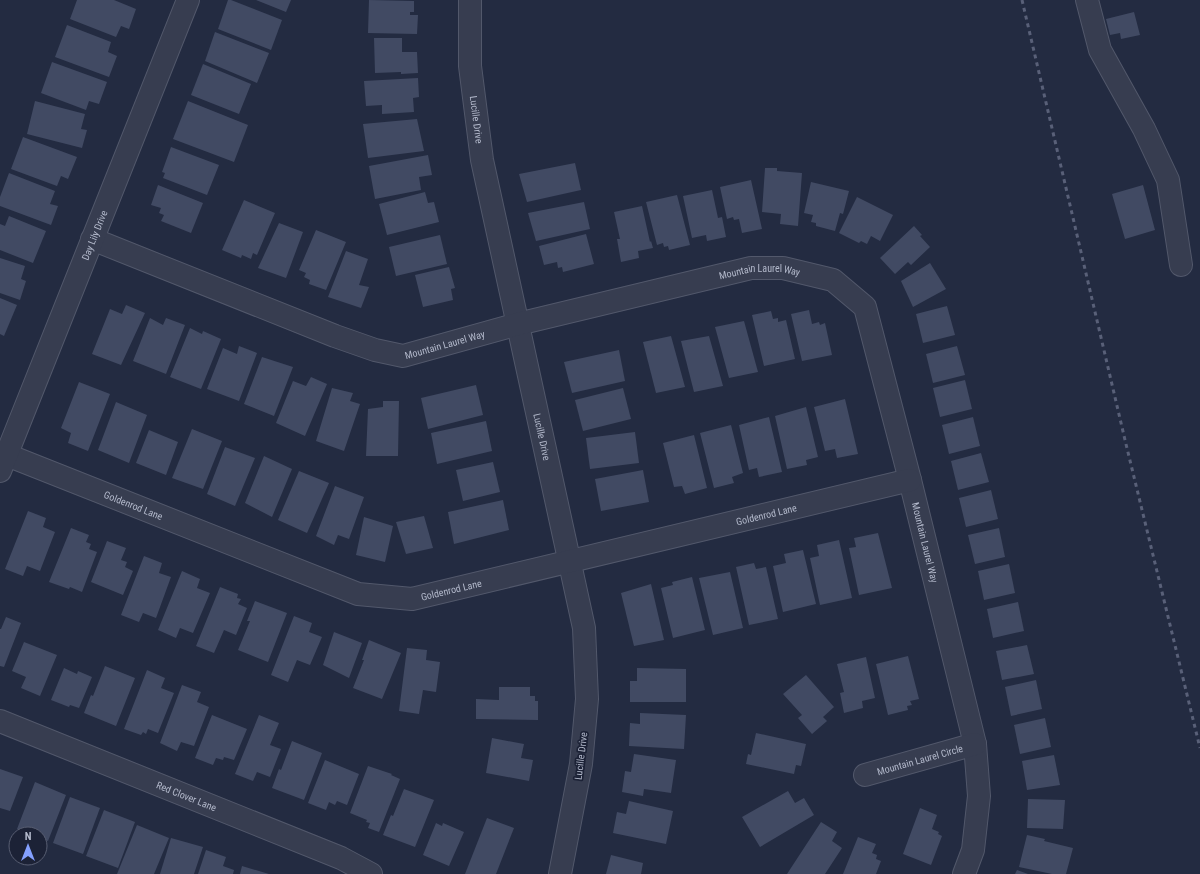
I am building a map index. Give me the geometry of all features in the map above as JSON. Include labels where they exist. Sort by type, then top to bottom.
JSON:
[{"type":"street","name":"Day Lily Drive","points":[[3,463],[188,0]]},
{"type":"street","name":"Lucille Drive","points":[[470,0],[470,66],[482,160],[584,628],[587,699],[581,764],[560,874]]},
{"type":"street","points":[[1087,0],[1100,50],[1144,129],[1168,180],[1181,265]]},
{"type":"street","name":"Mountain Laurel Way","points":[[92,239],[335,336],[375,350],[403,356],[518,324],[751,268],[783,268],[833,280],[865,307],[910,480],[975,744],[979,796],[973,850],[964,874]]},
{"type":"street","name":"Goldenrod Lane","points":[[3,463],[358,594],[412,599],[910,480]]},
{"type":"street","name":"Red Clover Lane","points":[[0,721],[341,858],[371,874]]},
{"type":"street","name":"Mountain Laurel Circle","points":[[865,775],[975,744]]},
{"type":"building","points":[[77,0],[114,0],[136,9],[129,29],[121,26],[116,37],[70,19]]},
{"type":"building","points":[[228,0],[282,20],[271,50],[218,29]]},
{"type":"building","points":[[256,0],[291,0],[286,12]]},
{"type":"building","points":[[369,0],[414,1],[414,12],[410,12],[410,15],[418,15],[417,34],[368,33]]},
{"type":"building","points":[[1134,12],[1140,35],[1121,39],[1120,33],[1110,35],[1106,19]]},
{"type":"building","points":[[67,25],[111,42],[108,52],[117,56],[109,77],[55,57]]},
{"type":"building","points":[[215,32],[269,53],[257,83],[205,61]]},
{"type":"building","points":[[374,38],[402,38],[402,52],[417,52],[418,73],[375,73]]},
{"type":"building","points":[[52,62],[107,82],[99,104],[89,101],[86,110],[41,93]]},
{"type":"building","points":[[203,64],[251,84],[239,114],[191,95]]},
{"type":"building","points":[[418,78],[419,97],[413,98],[414,112],[382,114],[382,105],[366,106],[364,81]]},
{"type":"building","points":[[35,101],[85,114],[81,129],[87,130],[82,148],[27,134]]},
{"type":"building","points":[[188,101],[248,125],[234,162],[173,139]]},
{"type":"building","points":[[417,119],[424,151],[368,158],[363,124]]},
{"type":"building","points":[[23,137],[77,157],[68,179],[61,176],[57,186],[11,169]]},
{"type":"building","points":[[171,147],[219,165],[207,195],[163,178],[165,173],[162,172]]},
{"type":"building","points":[[428,155],[432,175],[419,177],[421,190],[375,199],[369,166]]},
{"type":"building","points":[[575,163],[581,190],[527,202],[519,174]]},
{"type":"building","points":[[765,168],[777,168],[777,171],[802,173],[798,226],[780,224],[781,214],[762,212]]},
{"type":"building","points":[[9,173],[55,191],[50,204],[58,206],[51,225],[0,206],[0,197]]},
{"type":"building","points":[[751,180],[762,229],[742,233],[739,219],[734,220],[733,217],[727,219],[720,187]]},
{"type":"building","points":[[811,182],[849,191],[843,214],[840,213],[835,231],[816,226],[816,223],[811,222],[813,215],[804,213]]},
{"type":"building","points":[[158,185],[203,203],[191,233],[161,221],[164,215],[159,213],[161,208],[151,205]]},
{"type":"building","points":[[1143,185],[1155,230],[1125,239],[1112,194]]},
{"type":"building","points":[[712,190],[718,218],[722,217],[726,237],[707,241],[706,235],[692,238],[683,196]]},
{"type":"building","points":[[425,192],[428,203],[434,202],[439,222],[387,235],[379,204]]},
{"type":"building","points":[[677,195],[690,245],[669,250],[668,246],[664,247],[663,243],[657,245],[646,202]]},
{"type":"building","points":[[857,197],[893,215],[880,241],[871,236],[867,244],[861,241],[859,243],[839,233]]},
{"type":"building","points":[[244,200],[275,213],[257,255],[253,253],[251,259],[242,255],[241,258],[222,250]]},
{"type":"building","points":[[584,202],[590,229],[536,241],[528,213]]},
{"type":"building","points":[[642,206],[650,242],[651,241],[653,248],[638,251],[639,258],[621,262],[617,239],[620,239],[614,212]]},
{"type":"building","points":[[9,216],[46,231],[33,263],[0,250],[0,224],[5,226]]},
{"type":"building","points":[[279,223],[303,232],[286,278],[258,268]]},
{"type":"building","points":[[914,226],[922,235],[920,236],[930,247],[911,265],[908,262],[895,274],[880,258]]},
{"type":"building","points":[[316,230],[346,242],[326,290],[309,284],[310,280],[304,277],[306,273],[299,270]]},
{"type":"building","points":[[586,234],[594,264],[563,272],[562,267],[558,268],[557,262],[544,265],[539,246]]},
{"type":"building","points":[[440,235],[447,264],[396,276],[389,247]]},
{"type":"building","points":[[346,251],[368,259],[359,285],[369,287],[361,308],[328,297]]},
{"type":"building","points":[[0,258],[25,266],[21,279],[26,281],[20,300],[0,293]]},
{"type":"building","points":[[930,263],[946,289],[913,307],[901,281]]},
{"type":"building","points":[[449,267],[455,288],[451,289],[453,300],[423,307],[415,275]]},
{"type":"building","points":[[0,298],[17,305],[4,336],[0,334]]},
{"type":"building","points":[[126,305],[145,313],[121,365],[92,354],[110,309],[122,314]]},
{"type":"building","points":[[947,306],[955,335],[923,343],[916,314]]},
{"type":"building","points":[[809,310],[812,324],[819,322],[820,325],[825,323],[832,355],[802,361],[791,314]]},
{"type":"building","points":[[771,311],[773,319],[778,318],[778,322],[786,320],[795,359],[764,366],[752,315]]},
{"type":"building","points":[[150,318],[163,325],[166,318],[185,325],[166,374],[133,361]]},
{"type":"building","points":[[744,321],[758,372],[729,378],[715,327]]},
{"type":"building","points":[[190,328],[202,334],[203,331],[221,339],[201,389],[170,377]]},
{"type":"building","points":[[671,336],[685,387],[656,393],[643,342]]},
{"type":"building","points":[[709,336],[723,386],[694,392],[681,341]]},
{"type":"building","points":[[239,346],[257,353],[239,401],[207,389],[223,348],[237,354]]},
{"type":"building","points":[[957,346],[965,375],[933,383],[926,354]]},
{"type":"building","points":[[619,350],[625,381],[572,393],[564,362]]},
{"type":"building","points":[[262,357],[293,367],[274,416],[244,404]]},
{"type":"building","points":[[311,377],[327,384],[305,436],[276,423],[293,381],[306,386]]},
{"type":"building","points":[[965,380],[972,409],[940,417],[933,388]]},
{"type":"building","points":[[79,382],[110,394],[88,451],[68,443],[71,433],[61,428]]},
{"type":"building","points":[[476,385],[483,415],[428,429],[421,398]]},
{"type":"building","points":[[332,388],[353,393],[350,401],[360,404],[344,451],[316,441]]},
{"type":"building","points":[[623,388],[631,419],[583,431],[575,400]]},
{"type":"building","points":[[845,399],[858,454],[837,458],[835,449],[825,451],[814,407]]},
{"type":"building","points":[[383,401],[399,401],[398,456],[366,456],[368,409],[383,407]]},
{"type":"building","points":[[116,402],[147,415],[129,463],[98,450]]},
{"type":"building","points":[[806,407],[818,457],[806,460],[807,465],[787,469],[775,416]]},
{"type":"building","points":[[769,417],[782,472],[759,477],[757,468],[749,470],[739,425]]},
{"type":"building","points":[[973,417],[980,446],[949,454],[942,425]]},
{"type":"building","points":[[486,421],[492,451],[437,464],[431,433]]},
{"type":"building","points":[[731,425],[743,473],[732,477],[734,483],[714,488],[700,433]]},
{"type":"building","points":[[192,429],[222,441],[203,489],[172,478]]},
{"type":"building","points":[[149,430],[178,442],[166,475],[136,463]]},
{"type":"building","points":[[635,432],[639,463],[590,469],[586,438]]},
{"type":"building","points":[[694,435],[707,488],[685,494],[682,486],[674,487],[663,443]]},
{"type":"building","points":[[225,447],[255,458],[235,506],[207,494]]},
{"type":"building","points":[[981,453],[989,482],[958,490],[951,461]]},
{"type":"building","points":[[264,456],[292,469],[272,517],[245,503]]},
{"type":"building","points":[[493,462],[500,492],[463,501],[456,470]]},
{"type":"building","points":[[643,470],[649,502],[601,511],[595,479]]},
{"type":"building","points":[[299,471],[329,483],[307,533],[278,520]]},
{"type":"building","points":[[335,486],[364,497],[349,539],[338,535],[334,545],[316,536]]},
{"type":"building","points":[[991,490],[998,519],[966,527],[959,498]]},
{"type":"building","points":[[503,500],[509,530],[454,544],[448,512]]},
{"type":"building","points":[[28,511],[46,518],[43,527],[55,532],[40,571],[27,566],[23,576],[5,569]]},
{"type":"building","points":[[424,516],[433,548],[406,554],[396,522]]},
{"type":"building","points":[[364,517],[393,526],[385,562],[356,555]]},
{"type":"building","points":[[71,528],[89,535],[86,542],[91,544],[89,549],[97,552],[82,592],[70,587],[69,589],[49,582]]},
{"type":"building","points":[[999,528],[1005,557],[975,564],[968,535]]},
{"type":"building","points":[[878,533],[892,588],[859,595],[849,548],[856,547],[854,538]]},
{"type":"building","points":[[839,540],[852,598],[820,605],[810,558],[819,556],[817,545]]},
{"type":"building","points":[[107,541],[126,548],[121,560],[127,562],[125,567],[133,571],[123,595],[91,582]]},
{"type":"building","points":[[803,550],[816,604],[783,612],[773,566],[786,563],[784,554]]},
{"type":"building","points":[[144,556],[162,563],[159,573],[171,577],[156,618],[143,613],[139,622],[121,615]]},
{"type":"building","points":[[754,563],[756,569],[766,567],[778,619],[749,625],[736,567]]},
{"type":"building","points":[[1009,564],[1015,593],[984,600],[978,571]]},
{"type":"building","points":[[182,571],[200,579],[197,588],[210,593],[193,633],[180,628],[176,638],[158,630]]},
{"type":"building","points":[[730,572],[743,628],[713,635],[699,578]]},
{"type":"building","points":[[692,577],[705,630],[673,638],[661,588],[673,585],[672,582]]},
{"type":"building","points":[[651,584],[664,640],[634,646],[621,593]]},
{"type":"building","points":[[220,587],[238,594],[237,598],[241,599],[238,604],[247,608],[236,635],[224,630],[214,653],[196,646]]},
{"type":"building","points":[[255,601],[287,613],[268,662],[238,650],[250,621],[247,621]]},
{"type":"building","points":[[1018,602],[1024,631],[993,638],[987,609]]},
{"type":"building","points":[[294,616],[312,623],[309,632],[322,637],[310,665],[297,660],[288,682],[271,675]]},
{"type":"building","points":[[6,617],[21,623],[4,667],[0,666],[0,629]]},
{"type":"building","points":[[334,632],[362,643],[349,678],[323,665]]},
{"type":"building","points":[[369,640],[401,653],[382,699],[353,688],[364,660],[362,660]]},
{"type":"building","points":[[24,642],[57,655],[40,696],[21,688],[26,677],[12,671]]},
{"type":"building","points":[[1027,645],[1034,674],[1002,680],[996,651]]},
{"type":"building","points":[[407,648],[427,650],[426,660],[440,662],[436,692],[423,690],[419,714],[399,711]]},
{"type":"building","points":[[908,656],[919,699],[910,701],[912,705],[907,706],[908,710],[888,715],[876,664]]},
{"type":"building","points":[[866,657],[875,698],[862,701],[863,708],[844,713],[840,693],[844,692],[837,664]]},
{"type":"building","points":[[105,666],[135,678],[116,726],[84,713],[91,695],[93,696]]},
{"type":"building","points":[[64,668],[77,674],[78,671],[92,677],[79,708],[70,705],[69,707],[51,700]]},
{"type":"building","points":[[637,668],[686,669],[686,702],[630,702],[630,681],[637,681]]},
{"type":"building","points":[[147,670],[165,678],[161,688],[174,693],[158,733],[148,729],[146,734],[143,732],[141,735],[124,729]]},
{"type":"building","points":[[806,675],[834,707],[823,717],[827,721],[812,734],[798,718],[802,715],[783,694]]},
{"type":"building","points":[[1036,680],[1042,709],[1011,716],[1005,687]]},
{"type":"building","points":[[182,685],[201,692],[197,702],[209,707],[194,746],[181,742],[177,751],[160,743]]},
{"type":"building","points":[[499,687],[530,687],[530,696],[535,696],[535,701],[538,701],[538,720],[476,719],[476,699],[499,700]]},
{"type":"building","points":[[640,713],[686,715],[684,749],[629,746],[630,723],[640,724]]},
{"type":"building","points":[[212,715],[247,729],[234,760],[224,757],[223,760],[216,758],[213,765],[195,758]]},
{"type":"building","points":[[259,715],[279,723],[270,745],[281,749],[270,777],[257,772],[253,781],[235,774]]},
{"type":"building","points":[[1045,718],[1051,747],[1020,754],[1014,725]]},
{"type":"building","points":[[756,733],[806,744],[801,766],[796,765],[794,774],[746,764],[748,754],[751,755]]},
{"type":"building","points":[[492,738],[524,744],[521,758],[533,760],[529,781],[486,773]]},
{"type":"building","points":[[292,741],[322,753],[304,800],[272,788],[279,769],[281,770]]},
{"type":"building","points":[[634,754],[676,760],[671,793],[644,789],[643,796],[622,792],[625,771],[631,772]]},
{"type":"building","points":[[1054,755],[1060,785],[1027,790],[1022,761]]},
{"type":"building","points":[[325,760],[359,774],[347,805],[337,801],[335,805],[329,802],[326,810],[308,803]]},
{"type":"building","points":[[368,766],[392,774],[391,775],[400,779],[379,832],[368,828],[370,823],[366,822],[367,820],[350,813]]},
{"type":"building","points":[[0,769],[23,777],[10,811],[0,808]]},
{"type":"building","points":[[35,782],[66,795],[48,841],[48,826],[18,826]]},
{"type":"building","points":[[404,789],[434,800],[415,847],[383,835],[391,815],[393,816]]},
{"type":"building","points":[[788,791],[795,803],[804,798],[814,815],[760,847],[742,817]]},
{"type":"building","points":[[70,797],[100,808],[83,854],[53,843]]},
{"type":"building","points":[[1028,799],[1065,800],[1063,829],[1027,828]]},
{"type":"building","points":[[629,801],[673,811],[666,844],[613,833],[617,812],[626,814]]},
{"type":"building","points":[[920,808],[937,815],[932,829],[939,832],[938,834],[942,836],[931,865],[903,854]]},
{"type":"building","points":[[104,810],[135,822],[118,868],[86,856]]},
{"type":"building","points":[[487,818],[514,828],[496,874],[465,874]]},
{"type":"building","points":[[821,822],[837,832],[832,841],[842,848],[825,874],[787,874]]},
{"type":"building","points":[[436,823],[442,826],[443,823],[464,832],[449,866],[423,855]]},
{"type":"building","points":[[137,825],[169,838],[154,874],[117,874]]},
{"type":"building","points":[[1027,835],[1073,848],[1066,874],[1052,874],[1019,867]]},
{"type":"building","points":[[858,837],[876,844],[872,853],[877,855],[876,859],[881,861],[876,874],[843,874]]},
{"type":"building","points":[[171,838],[203,847],[194,874],[160,874]]},
{"type":"building","points":[[206,850],[226,857],[223,866],[234,870],[233,874],[198,874]]},
{"type":"building","points":[[611,855],[643,863],[641,874],[606,874]]},
{"type":"building","points":[[242,866],[269,874],[240,874]]},
{"type":"building","points":[[1017,870],[1028,874],[1015,874]]},
{"type":"railway","points":[[1022,0],[1125,440],[1200,748]]}]
